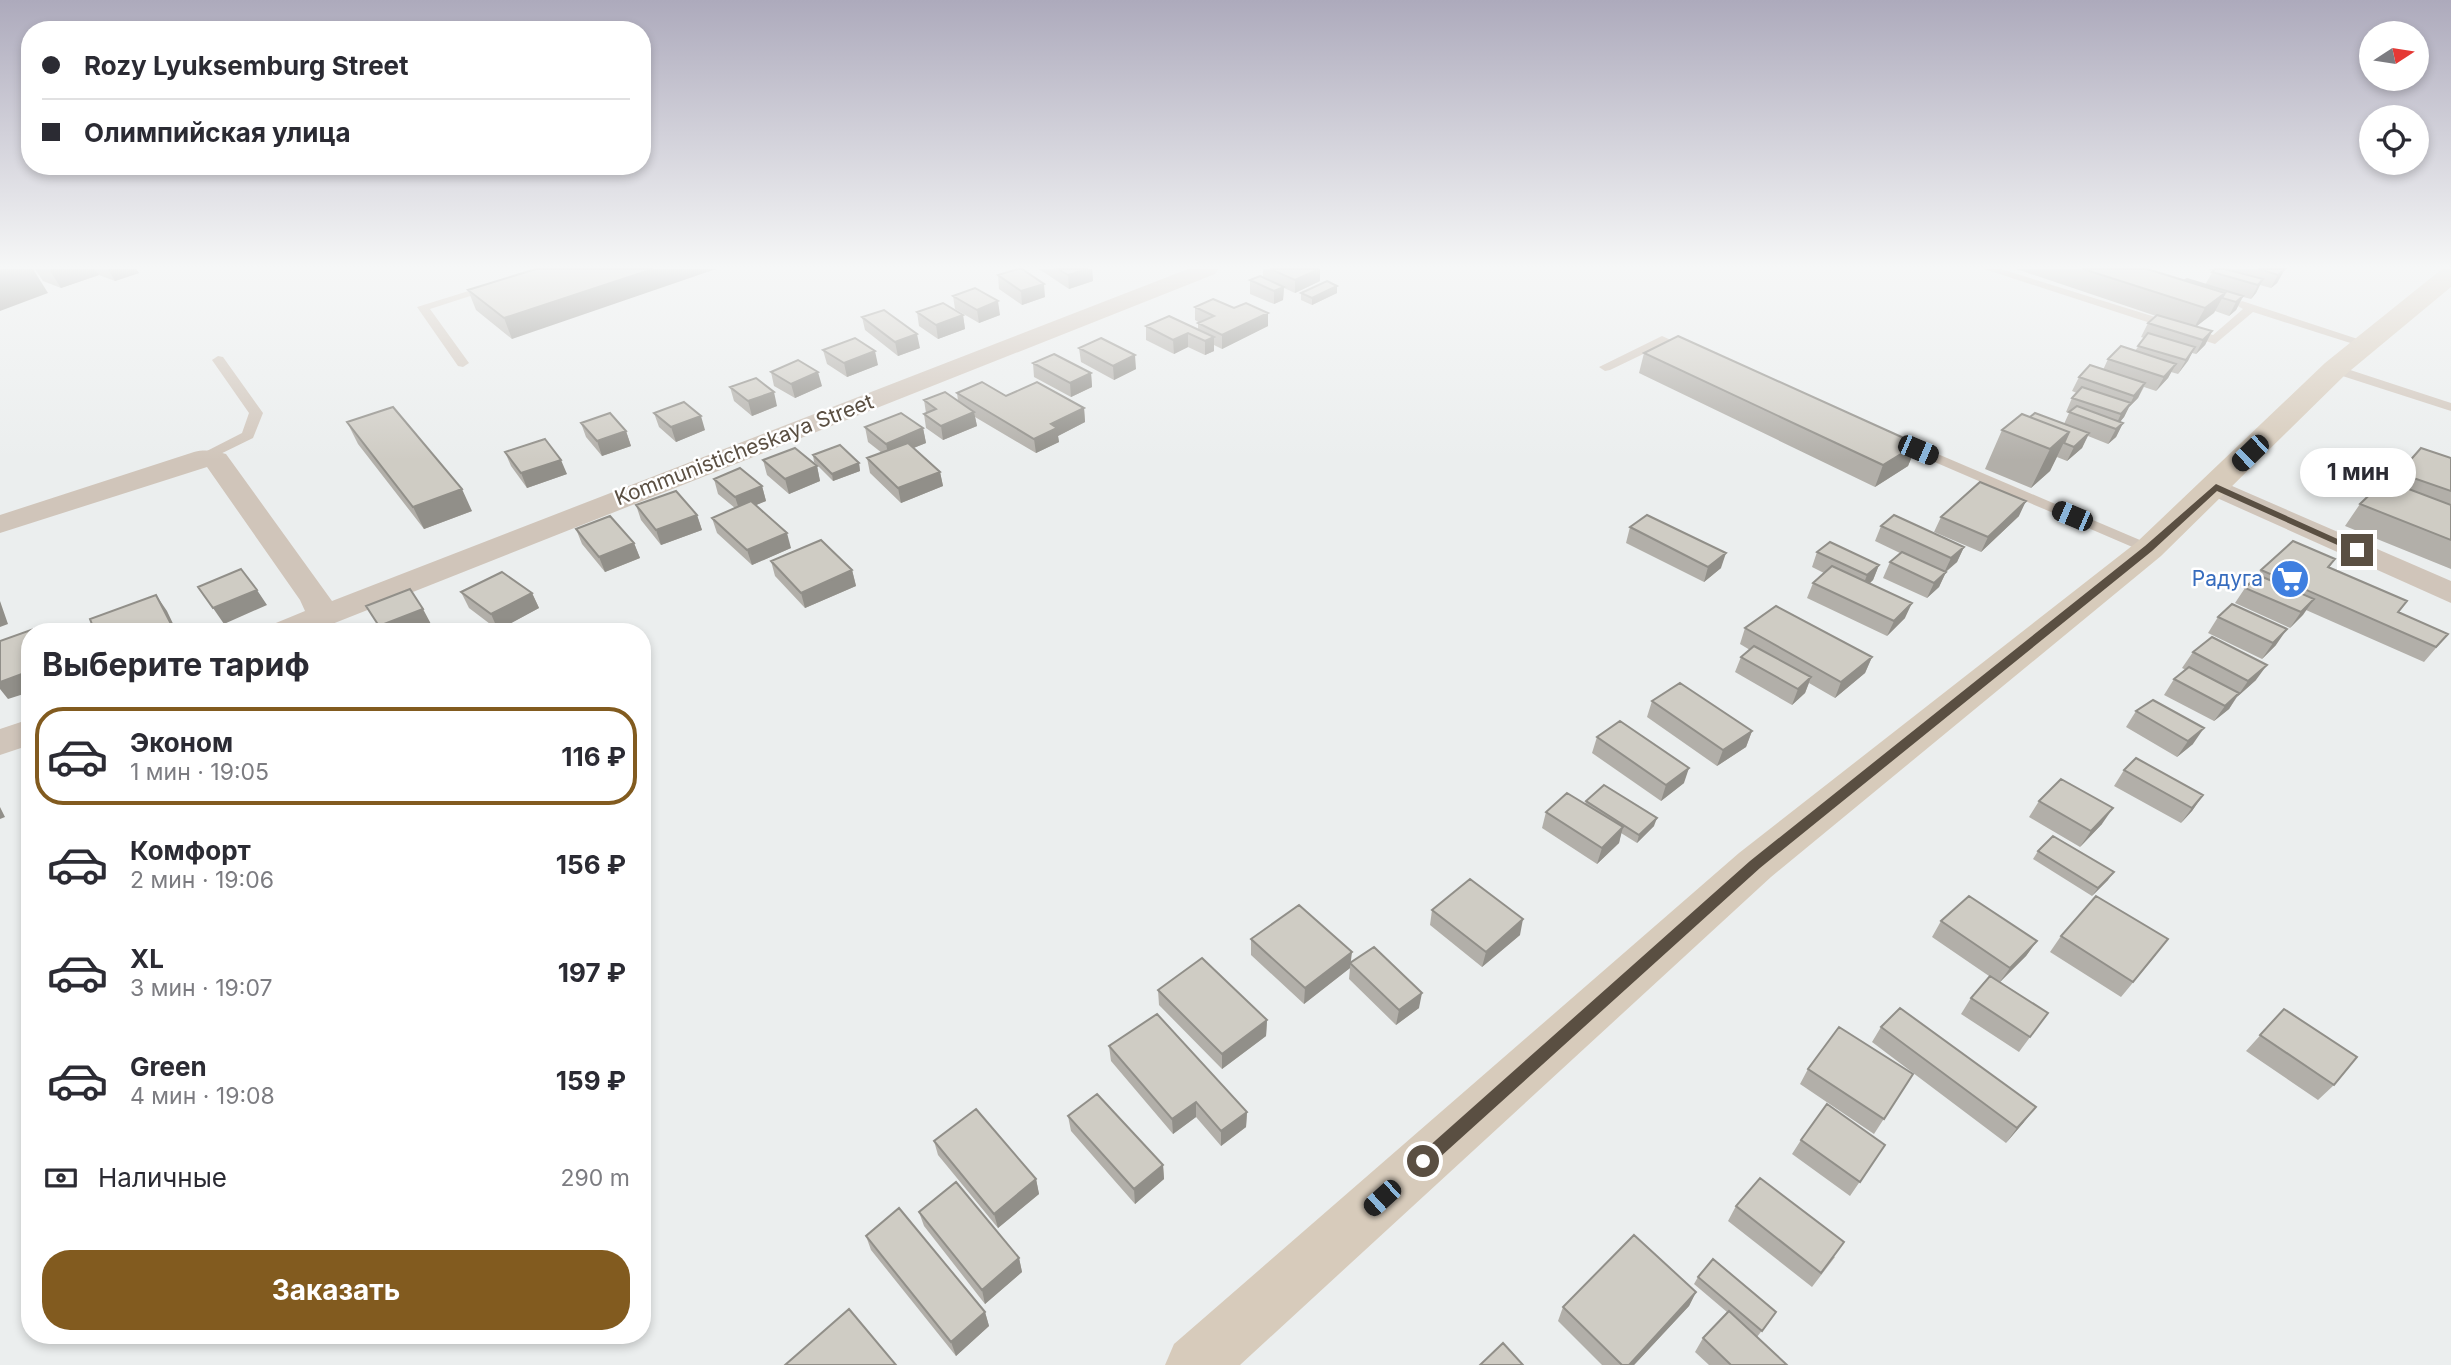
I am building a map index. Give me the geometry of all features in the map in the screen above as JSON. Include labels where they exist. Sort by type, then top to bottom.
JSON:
[{"type":"street","name":"Kommunisticheskaya Street","points":[[305,623],[1045,333]]},
{"type":"street","points":[[1195,1365],[1755,865],[2149,549],[2351,356],[2379,333]]},
{"type":"street","points":[[0,524],[204,458],[216,460],[315,599],[323,616]]},
{"type":"street","points":[[2216,487],[2451,593]]},
{"type":"street","points":[[0,743],[21,735]]},
{"type":"lane","points":[[441,333],[463,363]]},
{"type":"lane","points":[[2193,333],[2216,340],[2224,333]]},
{"type":"lane","points":[[2302,333],[2451,407]]},
{"type":"lane","points":[[1605,367],[1662,340],[1701,356]]},
{"type":"lane","points":[[204,458],[247,435],[256,413],[218,360]]},
{"type":"lane","points":[[1880,433],[2149,549]]},
{"type":"building","points":[[883,333],[917,334],[895,342]]},
{"type":"building","points":[[1159,333],[1205,333],[1214,337],[1205,341],[1188,333],[1173,340]]},
{"type":"building","points":[[2148,333],[2195,347],[2186,360],[2138,346]]},
{"type":"building","points":[[2179,333],[2210,333],[2203,340]]},
{"type":"building","points":[[1678,336],[1917,444],[1883,465],[1644,353]]},
{"type":"building","points":[[855,338],[875,351],[844,363],[823,350]]},
{"type":"building","points":[[1101,338],[1135,355],[1113,366],[1079,348]]},
{"type":"building","points":[[2121,346],[2176,364],[2164,377],[2108,359]]},
{"type":"building","points":[[1054,354],[1091,373],[1070,383],[1033,363]]},
{"type":"building","points":[[798,360],[818,372],[791,384],[771,372]]},
{"type":"building","points":[[2090,365],[2145,383],[2134,396],[2079,377]]},
{"type":"building","points":[[756,378],[774,392],[748,401],[730,387]]},
{"type":"building","points":[[982,382],[1006,396],[1037,382],[1084,408],[1051,424],[1057,428],[1034,439],[957,393]]},
{"type":"building","points":[[2082,387],[2131,403],[2121,414],[2072,398]]},
{"type":"building","points":[[945,392],[974,412],[941,426],[924,414],[936,409],[924,400]]},
{"type":"building","points":[[684,402],[701,416],[671,427],[654,413]]},
{"type":"building","points":[[2077,406],[2123,423],[2116,429],[2069,412]]},
{"type":"building","points":[[393,407],[462,489],[413,507],[347,422]]},
{"type":"building","points":[[610,413],[626,431],[597,441],[581,423]]},
{"type":"building","points":[[901,413],[923,428],[886,444],[865,427]]},
{"type":"building","points":[[2035,413],[2089,433],[2074,447],[2064,443],[2069,432],[2030,417]]},
{"type":"building","points":[[2022,414],[2069,432],[2050,449],[2002,430]]},
{"type":"building","points":[[545,439],[561,460],[521,473],[505,452]]},
{"type":"building","points":[[908,443],[940,472],[898,488],[867,458]]},
{"type":"building","points":[[840,445],[859,463],[832,474],[813,455]]},
{"type":"building","points":[[795,448],[817,466],[785,479],[763,460]]},
{"type":"building","points":[[2421,448],[2451,458],[2451,491],[2399,473]]},
{"type":"building","points":[[740,468],[762,486],[735,497],[714,479]]},
{"type":"building","points":[[2385,480],[2451,505],[2451,540],[2360,504]]},
{"type":"building","points":[[1980,482],[2026,501],[1988,537],[1941,517]]},
{"type":"building","points":[[676,491],[697,515],[656,530],[636,505]]},
{"type":"building","points":[[751,501],[787,533],[747,550],[712,518]]},
{"type":"building","points":[[1647,515],[1726,553],[1708,567],[1630,527]]},
{"type":"building","points":[[1894,515],[1964,547],[1951,558],[1881,526]]},
{"type":"building","points":[[610,516],[634,543],[599,557],[576,529]]},
{"type":"building","points":[[821,540],[852,570],[801,593],[771,561]]},
{"type":"building","points":[[2293,541],[2335,559],[2328,567],[2407,601],[2398,612],[2448,634],[2436,647],[2261,570]]},
{"type":"building","points":[[1830,542],[1879,565],[1867,575],[1817,552]]},
{"type":"building","points":[[1902,552],[1946,572],[1934,583],[1890,562]]},
{"type":"building","points":[[1832,566],[1912,603],[1894,621],[1813,583]]},
{"type":"building","points":[[241,569],[257,590],[213,608],[198,587]]},
{"type":"building","points":[[502,572],[532,593],[491,614],[461,592]]},
{"type":"building","points":[[2258,575],[2314,599],[2301,612],[2245,588]]},
{"type":"building","points":[[410,589],[423,609],[387,623],[377,623],[366,606]]},
{"type":"building","points":[[156,595],[170,623],[92,623],[90,619]]},
{"type":"building","points":[[2232,604],[2287,629],[2273,643],[2218,617]]},
{"type":"building","points":[[1776,606],[1872,657],[1841,682],[1745,628]]},
{"type":"building","points":[[21,634],[21,674],[0,682],[0,641]]},
{"type":"building","points":[[2212,637],[2267,665],[2248,681],[2193,652]]},
{"type":"building","points":[[1754,646],[1811,677],[1798,689],[1741,657]]},
{"type":"building","points":[[2189,667],[2239,693],[2225,706],[2174,679]]},
{"type":"building","points":[[1680,683],[1752,731],[1723,750],[1652,701]]},
{"type":"building","points":[[2153,700],[2204,728],[2188,741],[2136,711]]},
{"type":"building","points":[[1620,721],[1689,768],[1666,785],[1597,737]]},
{"type":"building","points":[[2136,758],[2203,795],[2192,808],[2124,770]]},
{"type":"building","points":[[2061,779],[2113,808],[2091,831],[2039,801]]},
{"type":"building","points":[[1604,785],[1657,818],[1639,835],[1586,801]]},
{"type":"building","points":[[1567,793],[1623,827],[1602,848],[1546,812]]},
{"type":"building","points":[[2053,836],[2114,872],[2098,888],[2038,851]]},
{"type":"building","points":[[1470,879],[1523,919],[1486,952],[1432,910]]},
{"type":"building","points":[[1969,896],[2037,941],[2010,968],[1941,921]]},
{"type":"building","points":[[2096,896],[2168,939],[2133,982],[2061,936]]},
{"type":"building","points":[[1299,905],[1352,952],[1305,988],[1251,939]]},
{"type":"building","points":[[1374,947],[1422,993],[1399,1010],[1350,963]]},
{"type":"building","points":[[1202,958],[1267,1020],[1222,1054],[1158,990]]},
{"type":"building","points":[[1990,976],[2048,1013],[2030,1037],[1971,998]]},
{"type":"building","points":[[1900,1008],[2036,1107],[2017,1128],[1881,1027]]},
{"type":"building","points":[[2284,1009],[2357,1057],[2334,1085],[2260,1035]]},
{"type":"building","points":[[1157,1014],[1247,1112],[1221,1131],[1196,1102],[1172,1119],[1109,1046]]},
{"type":"building","points":[[1839,1027],[1913,1074],[1884,1119],[1808,1069]]},
{"type":"building","points":[[1097,1094],[1163,1165],[1134,1189],[1068,1116]]},
{"type":"building","points":[[1827,1104],[1885,1145],[1860,1182],[1801,1140]]},
{"type":"building","points":[[976,1109],[1036,1179],[994,1214],[934,1141]]},
{"type":"building","points":[[1760,1178],[1844,1242],[1821,1273],[1736,1206]]},
{"type":"building","points":[[956,1182],[1019,1258],[982,1290],[919,1212]]},
{"type":"building","points":[[899,1208],[985,1312],[951,1342],[866,1236]]},
{"type":"building","points":[[1634,1235],[1696,1292],[1629,1365],[1622,1365],[1563,1307]]},
{"type":"building","points":[[1713,1259],[1776,1312],[1762,1331],[1698,1277]]},
{"type":"building","points":[[849,1309],[896,1365],[785,1365]]},
{"type":"building","points":[[1729,1311],[1787,1365],[1731,1365],[1703,1338]]},
{"type":"building","points":[[1503,1343],[1523,1365],[1480,1365]]},
{"type":"place","name":"Радуга","points":[[2290,579]]},
{"type":"route","points":[[1423,1161],[1755,865],[2149,549],[2216,487],[2357,550]]}]
